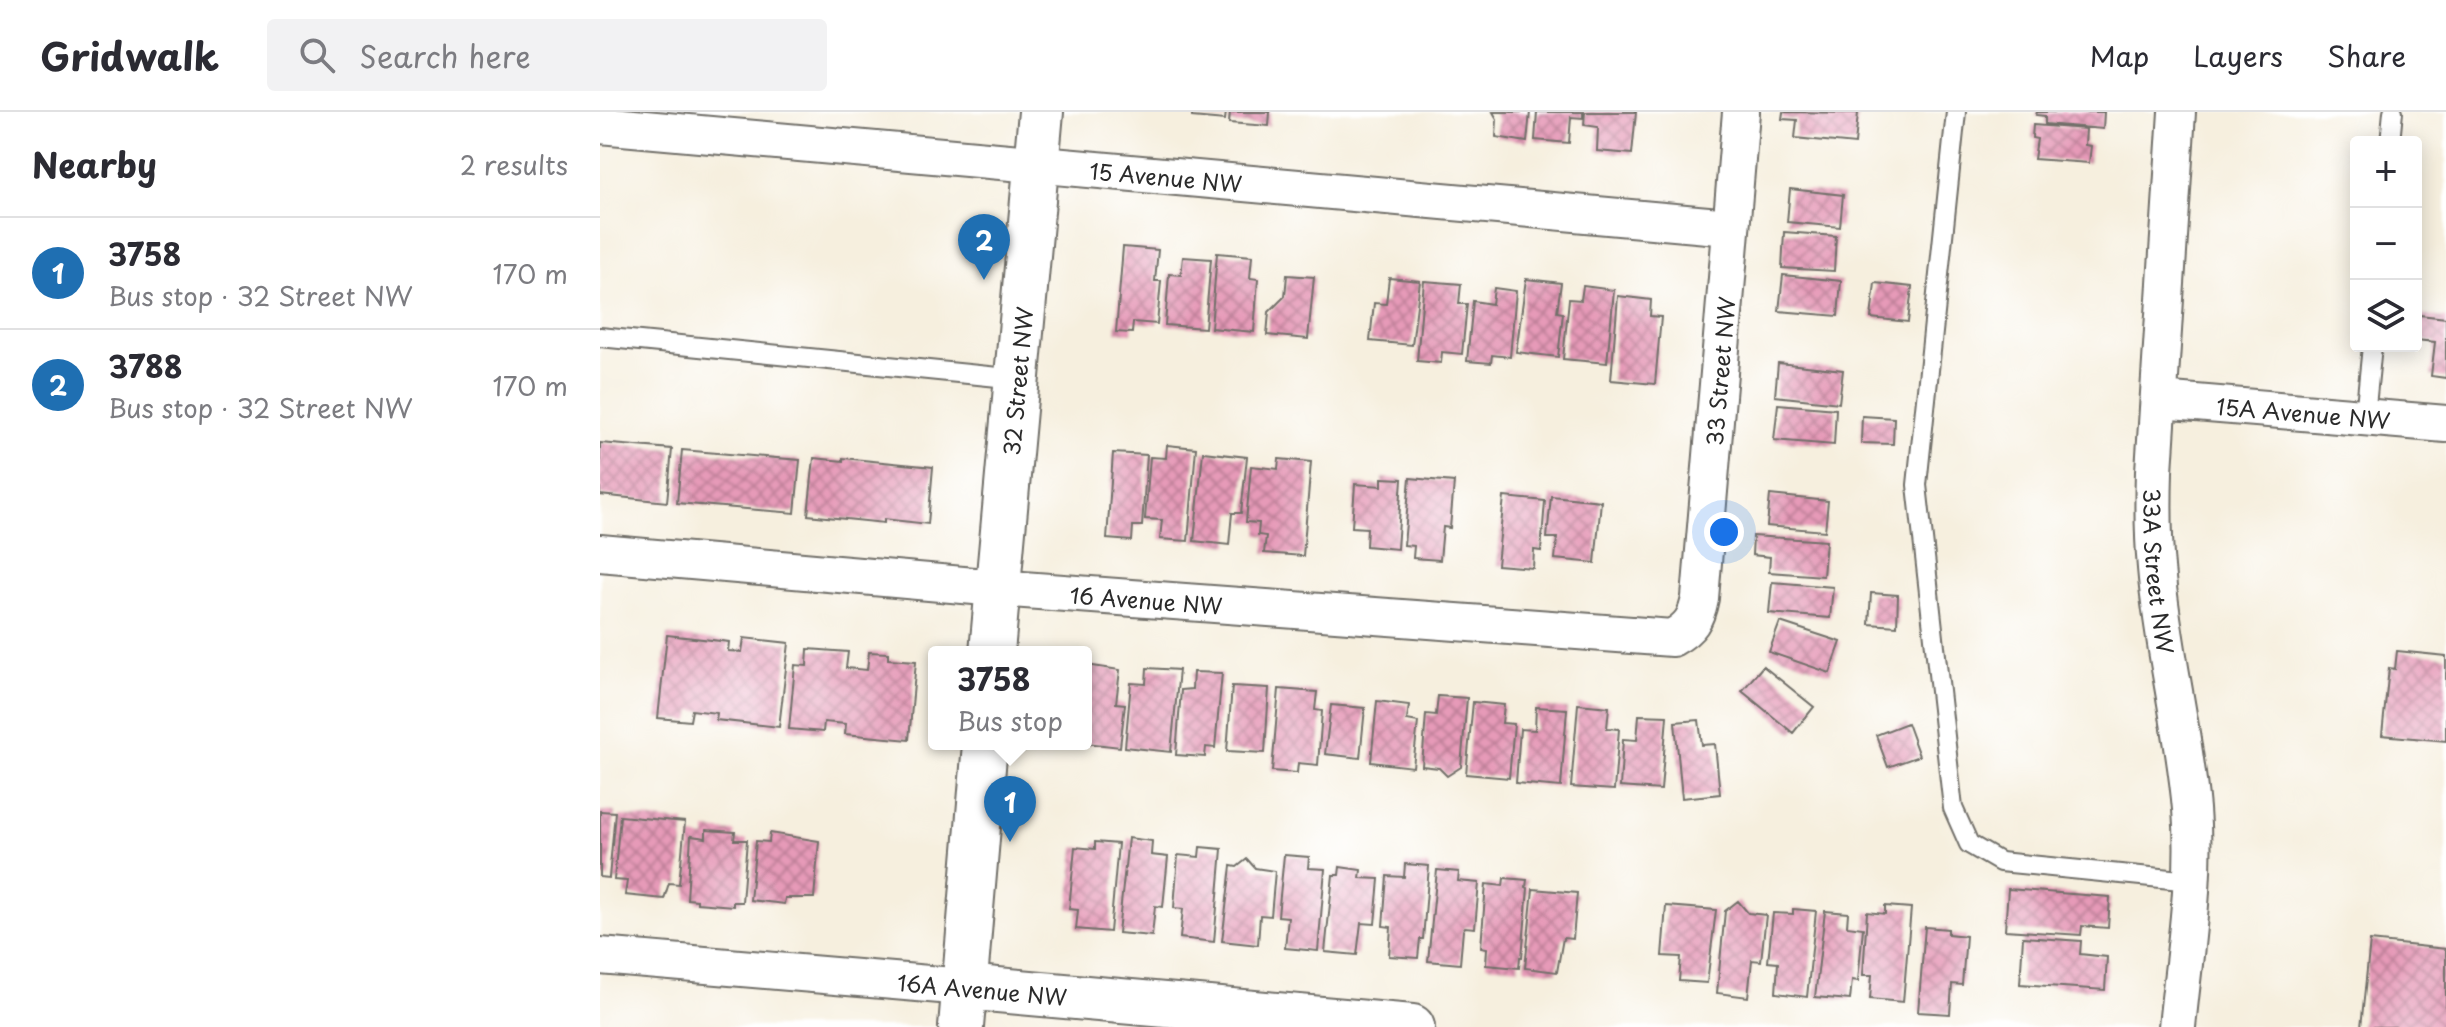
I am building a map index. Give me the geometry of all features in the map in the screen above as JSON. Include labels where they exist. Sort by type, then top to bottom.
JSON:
[{"type":"street","name":"32 Street NW","points":[[992,646],[1041,112]]},
{"type":"street","name":"33 Street NW","points":[[1689,629],[1700,598],[1741,112]]},
{"type":"street","name":"33A Street NW","points":[[2177,112],[2154,471],[2156,568],[2192,813],[2191,881],[2177,1027]]},
{"type":"street","name":"15 Avenue NW","points":[[600,125],[1730,227]]},
{"type":"street","name":"15A Avenue NW","points":[[2160,400],[2446,424]]},
{"type":"street","name":"16 Avenue NW","points":[[600,553],[997,588],[1672,638],[1689,629]]},
{"type":"street","points":[[963,1007],[984,750]]},
{"type":"street","name":"16A Avenue NW","points":[[600,956],[963,1007],[1412,1027]]},
{"type":"lane","points":[[1956,112],[1917,485],[1953,808],[1969,844],[2000,862],[2191,881]]},
{"type":"lane","points":[[2391,136],[2393,112]]},
{"type":"lane","points":[[600,337],[1018,379]]},
{"type":"lane","points":[[2365,416],[2371,352]]},
{"type":"building","points":[[1192,112],[1226,112],[1225,120],[1192,117]]},
{"type":"building","points":[[1230,112],[1270,112],[1269,126],[1229,123]]},
{"type":"building","points":[[1493,112],[1530,112],[1527,142],[1496,137],[1497,119]]},
{"type":"building","points":[[1537,112],[1583,112],[1583,118],[1571,117],[1569,143],[1535,140]]},
{"type":"building","points":[[1585,112],[1636,112],[1632,154],[1597,151],[1598,127],[1584,125]]},
{"type":"building","points":[[1783,112],[1858,113],[1855,144],[1795,138],[1797,120],[1782,119]]},
{"type":"building","points":[[2037,112],[2104,112],[2103,129],[2045,124],[2045,116],[2036,115]]},
{"type":"building","points":[[2033,125],[2086,129],[2085,145],[2091,146],[2089,163],[2034,159],[2037,139],[2032,138]]},
{"type":"building","points":[[1790,189],[1843,195],[1840,227],[1787,222]]},
{"type":"building","points":[[1784,232],[1836,236],[1834,271],[1782,268]]},
{"type":"building","points":[[1123,247],[1158,250],[1155,281],[1161,281],[1157,324],[1133,322],[1132,333],[1116,332]]},
{"type":"building","points":[[1217,253],[1252,256],[1250,278],[1258,279],[1254,332],[1211,328]]},
{"type":"building","points":[[1183,257],[1211,259],[1205,328],[1165,325],[1169,274],[1181,275]]},
{"type":"building","points":[[1287,275],[1314,277],[1308,339],[1267,335],[1269,312],[1285,296]]},
{"type":"building","points":[[1783,275],[1841,281],[1838,316],[1779,311]]},
{"type":"building","points":[[1389,278],[1420,281],[1412,345],[1370,341],[1374,303],[1386,304]]},
{"type":"building","points":[[1526,279],[1561,283],[1557,312],[1563,313],[1558,357],[1516,352]]},
{"type":"building","points":[[1424,281],[1461,284],[1459,304],[1467,304],[1462,354],[1442,352],[1441,363],[1417,361]]},
{"type":"building","points":[[1875,283],[1912,287],[1908,322],[1871,318]]},
{"type":"building","points":[[1583,286],[1614,290],[1607,363],[1563,359],[1569,299],[1581,300]]},
{"type":"building","points":[[1494,288],[1516,291],[1510,357],[1492,355],[1491,363],[1467,361],[1473,301],[1492,304]]},
{"type":"building","points":[[1618,296],[1651,300],[1650,316],[1661,317],[1655,384],[1611,380]]},
{"type":"building","points":[[2422,315],[2446,318],[2446,378],[2431,376],[2435,342],[2422,341]]},
{"type":"building","points":[[1778,363],[1843,370],[1839,403],[1775,396]]},
{"type":"building","points":[[1778,404],[1836,409],[1834,445],[1774,440]]},
{"type":"building","points":[[1862,416],[1894,418],[1893,444],[1861,443]]},
{"type":"building","points":[[600,443],[672,449],[667,502],[600,495]]},
{"type":"building","points":[[1167,445],[1196,448],[1188,541],[1160,539],[1162,520],[1145,519],[1150,457],[1166,458]]},
{"type":"building","points":[[682,450],[800,460],[795,513],[677,503]]},
{"type":"building","points":[[1203,452],[1247,457],[1241,513],[1232,513],[1229,545],[1194,541]]},
{"type":"building","points":[[1113,453],[1147,455],[1142,526],[1133,526],[1132,541],[1107,539]]},
{"type":"building","points":[[814,458],[933,467],[928,524],[808,515]]},
{"type":"building","points":[[1279,459],[1311,462],[1303,556],[1264,553],[1266,536],[1258,535],[1259,523],[1246,522],[1251,466],[1278,469]]},
{"type":"building","points":[[1382,478],[1402,479],[1397,549],[1366,546],[1367,528],[1352,527],[1355,484],[1382,486]]},
{"type":"building","points":[[1410,478],[1454,482],[1450,528],[1443,527],[1440,560],[1413,558],[1414,546],[1404,545]]},
{"type":"building","points":[[1770,495],[1828,501],[1825,531],[1767,526]]},
{"type":"building","points":[[1551,496],[1601,501],[1595,563],[1555,559],[1557,538],[1547,538]]},
{"type":"building","points":[[1504,497],[1545,501],[1541,551],[1534,550],[1533,568],[1497,565]]},
{"type":"building","points":[[1753,536],[1826,541],[1823,576],[1769,572],[1770,557],[1752,555]]},
{"type":"building","points":[[1772,582],[1833,587],[1830,618],[1769,613]]},
{"type":"building","points":[[1871,593],[1898,595],[1897,626],[1869,624]]},
{"type":"building","points":[[1780,622],[1841,642],[1830,673],[1769,652]]},
{"type":"building","points":[[667,635],[729,642],[728,651],[742,652],[744,638],[789,643],[779,727],[716,720],[717,713],[692,710],[690,721],[658,718]]},
{"type":"building","points":[[808,649],[848,652],[846,668],[867,670],[869,652],[888,653],[888,659],[916,661],[909,740],[845,734],[846,724],[824,722],[823,732],[789,729],[795,665],[807,666]]},
{"type":"building","points":[[2397,651],[2446,656],[2446,741],[2382,735],[2389,668],[2395,669]]},
{"type":"building","points":[[1092,666],[1120,670],[1116,703],[1125,704],[1120,747],[1092,744]]},
{"type":"building","points":[[1763,666],[1814,707],[1793,733],[1742,691]]},
{"type":"building","points":[[1147,668],[1179,670],[1171,752],[1125,747],[1131,683],[1146,684]]},
{"type":"building","points":[[1193,672],[1222,673],[1215,748],[1206,747],[1205,757],[1176,755],[1181,690],[1192,689]]},
{"type":"building","points":[[1232,686],[1269,688],[1265,753],[1227,751]]},
{"type":"building","points":[[1279,689],[1317,692],[1315,710],[1322,711],[1318,765],[1298,763],[1297,773],[1272,771]]},
{"type":"building","points":[[1438,696],[1467,698],[1461,767],[1447,776],[1439,768],[1422,766],[1426,714],[1436,715]]},
{"type":"building","points":[[1377,701],[1409,705],[1407,720],[1418,722],[1413,767],[1371,762]]},
{"type":"building","points":[[1473,702],[1504,705],[1502,723],[1514,724],[1509,778],[1466,774]]},
{"type":"building","points":[[1578,704],[1609,707],[1607,728],[1619,729],[1614,790],[1571,787]]},
{"type":"building","points":[[1331,705],[1365,708],[1360,758],[1325,754]]},
{"type":"building","points":[[1536,707],[1567,709],[1561,787],[1516,783],[1520,729],[1535,730]]},
{"type":"building","points":[[1639,715],[1667,716],[1661,790],[1620,787],[1623,739],[1637,740]]},
{"type":"building","points":[[1699,720],[1702,745],[1715,744],[1720,794],[1682,798],[1675,722]]},
{"type":"building","points":[[1907,723],[1919,756],[1888,767],[1876,735]]},
{"type":"building","points":[[600,811],[615,812],[609,878],[600,877]]},
{"type":"building","points":[[620,816],[685,822],[679,884],[669,883],[664,899],[625,895],[627,881],[614,880]]},
{"type":"building","points":[[706,830],[735,832],[734,840],[747,840],[742,902],[733,902],[733,906],[697,903],[697,900],[687,899],[691,836],[706,838]]},
{"type":"building","points":[[770,833],[819,841],[814,898],[785,898],[784,904],[750,900],[756,841],[769,842]]},
{"type":"building","points":[[1128,838],[1152,841],[1151,855],[1168,857],[1163,907],[1155,906],[1152,936],[1118,933]]},
{"type":"building","points":[[1095,842],[1118,844],[1110,932],[1076,929],[1078,910],[1069,909],[1075,847],[1095,849]]},
{"type":"building","points":[[1200,847],[1222,849],[1214,942],[1180,938],[1183,909],[1174,908],[1178,855],[1199,857]]},
{"type":"building","points":[[1284,855],[1309,857],[1308,868],[1325,869],[1318,951],[1285,948],[1288,917],[1278,916]]},
{"type":"building","points":[[1247,859],[1255,868],[1275,871],[1271,916],[1260,915],[1258,945],[1222,941],[1231,866],[1237,867]]},
{"type":"building","points":[[1405,864],[1429,866],[1423,939],[1420,939],[1418,958],[1389,956],[1391,927],[1383,926],[1387,876],[1404,877]]},
{"type":"building","points":[[1340,867],[1361,870],[1360,878],[1379,879],[1375,924],[1361,923],[1357,955],[1325,952],[1333,875],[1339,875]]},
{"type":"building","points":[[1437,870],[1459,872],[1458,881],[1479,883],[1475,928],[1465,927],[1463,930],[1460,964],[1428,961]]},
{"type":"building","points":[[1504,878],[1527,880],[1519,968],[1486,965],[1487,948],[1481,947],[1486,884],[1503,886]]},
{"type":"building","points":[[1533,889],[1577,893],[1573,939],[1563,938],[1557,972],[1525,968]]},
{"type":"building","points":[[2008,889],[2110,897],[2108,928],[2082,926],[2081,935],[2005,930]]},
{"type":"building","points":[[1738,901],[1748,913],[1766,915],[1761,961],[1752,960],[1748,997],[1717,993],[1725,911]]},
{"type":"building","points":[[1666,906],[1716,910],[1707,983],[1679,981],[1681,957],[1662,956]]},
{"type":"building","points":[[1885,906],[1911,908],[1903,1002],[1870,999],[1872,975],[1863,975],[1867,912],[1885,914]]},
{"type":"building","points":[[1793,909],[1816,911],[1807,997],[1776,993],[1778,963],[1768,962],[1773,913],[1793,914]]},
{"type":"building","points":[[1825,911],[1848,913],[1847,926],[1863,928],[1858,981],[1852,980],[1850,1000],[1815,997]]},
{"type":"building","points":[[1925,927],[1948,929],[1948,934],[1966,936],[1962,985],[1952,984],[1950,1014],[1918,1012]]},
{"type":"building","points":[[2023,937],[2081,941],[2080,954],[2107,957],[2105,990],[2020,984]]},
{"type":"building","points":[[2370,941],[2446,949],[2446,1027],[2361,1027]]},
{"type":"place","name":"3788","points":[[984,280]]},
{"type":"place","name":"3758","points":[[1010,842]]}]
